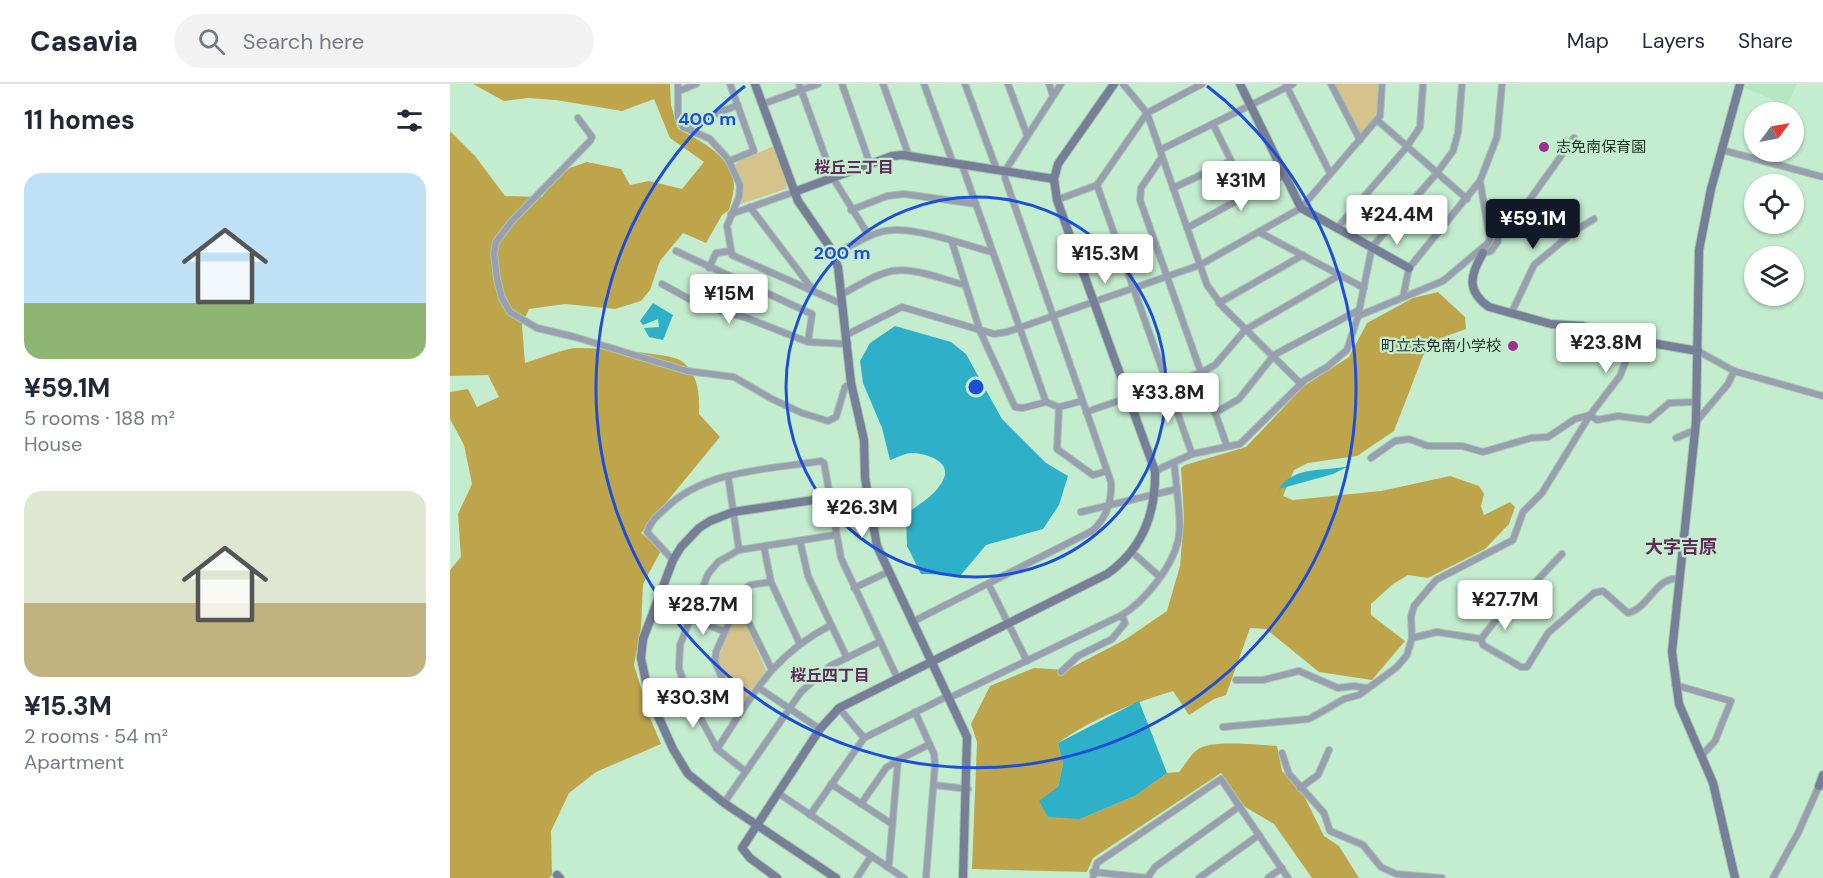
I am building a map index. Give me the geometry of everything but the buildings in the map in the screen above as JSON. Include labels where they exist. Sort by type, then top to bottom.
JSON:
[{"type":"street","points":[[696,84],[679,88],[678,118],[683,127],[710,139],[729,161],[740,185],[739,197],[730,214],[727,226],[732,255],[814,292],[842,299],[879,275],[893,271],[906,270],[965,285]]},
{"type":"street","points":[[729,161],[754,151],[730,84]]},
{"type":"street","points":[[755,84],[803,211],[834,255],[842,299],[851,383],[864,440],[867,492],[874,533],[888,572],[967,737],[968,789],[963,878]]},
{"type":"street","points":[[763,104],[800,87],[818,84]]},
{"type":"street","points":[[842,84],[870,164]]},
{"type":"street","points":[[883,84],[909,156]]},
{"type":"street","points":[[924,84],[976,204],[1046,402]]},
{"type":"street","points":[[912,622],[1092,531],[1104,517],[1110,505],[1111,482],[1005,178],[965,84]]},
{"type":"street","points":[[1008,84],[1027,135]]},
{"type":"street","points":[[1049,84],[1053,96]]},
{"type":"street","points":[[1001,171],[1061,84]]},
{"type":"street","points":[[777,878],[750,858],[742,848],[820,729],[839,708],[1107,574],[1122,564],[1148,525],[1156,494],[1155,471],[1057,200],[1054,179],[1058,164],[1114,84]]},
{"type":"street","points":[[1123,84],[1147,113],[1207,285],[1219,303],[1301,384]]},
{"type":"street","points":[[1057,200],[1097,185],[1147,113],[1202,84]]},
{"type":"street","points":[[1240,84],[1301,208],[1409,268]]},
{"type":"street","points":[[1331,84],[1359,140]]},
{"type":"street","points":[[662,284],[712,308],[747,318],[808,342],[847,339],[902,307],[994,334],[1018,328],[1200,265],[1301,208],[1380,116],[1382,84]]},
{"type":"street","points":[[1337,228],[1406,148],[1420,127],[1423,84]]},
{"type":"street","points":[[1155,471],[1192,454],[1240,444],[1248,439],[1301,384],[1327,368],[1347,350],[1359,313],[1372,247],[1437,172],[1452,151],[1458,133],[1462,84]]},
{"type":"street","points":[[1403,297],[1409,268],[1480,181],[1497,137],[1502,84]]},
{"type":"street","points":[[1735,878],[1715,791],[1703,754],[1679,704],[1672,652],[1696,426],[1699,250],[1740,84]]},
{"type":"street","points":[[1227,446],[1140,201],[1141,188],[1161,154],[1289,85],[1330,173]]},
{"type":"street","points":[[800,87],[833,178],[868,236]]},
{"type":"street","points":[[683,127],[738,105]]},
{"type":"street","points":[[578,118],[588,129],[592,137],[590,141],[511,222],[496,242],[494,253],[497,279],[502,298],[510,312],[537,328],[687,370],[734,377],[772,399],[802,413],[828,421],[836,417],[845,387],[851,383]]},
{"type":"street","points":[[1377,120],[1406,148],[1467,199]]},
{"type":"street","points":[[1213,124],[1248,195]]},
{"type":"street","points":[[1483,253],[1491,251],[1498,240],[1499,221],[1523,209],[1574,138]]},
{"type":"street","points":[[1722,150],[1823,177]]},
{"type":"street","points":[[730,214],[892,156],[909,156],[1054,179]]},
{"type":"street","points":[[1173,188],[1231,161]]},
{"type":"street","points":[[1187,228],[1284,175]]},
{"type":"street","points":[[1480,181],[1490,239],[1471,278],[1474,293],[1489,307],[1551,324],[1583,326],[1634,340],[1698,351],[1734,371],[1823,396]]},
{"type":"street","points":[[1097,185],[1192,454]]},
{"type":"street","points":[[851,210],[887,196],[904,194],[976,204]]},
{"type":"street","points":[[750,207],[814,292]]},
{"type":"street","points":[[1511,314],[1534,265],[1594,219]]},
{"type":"street","points":[[834,255],[868,236],[894,230],[912,231],[992,252]]},
{"type":"street","points":[[1259,232],[1364,288]]},
{"type":"street","points":[[952,242],[981,331],[1016,407],[1023,408],[1046,402],[1059,407],[1082,401]]},
{"type":"street","points":[[1215,413],[1239,399],[1273,356],[1353,311],[1359,313],[1443,281],[1488,243]]},
{"type":"street","points":[[676,251],[812,314],[808,342]]},
{"type":"street","points":[[709,268],[716,254],[731,251]]},
{"type":"street","points":[[1219,303],[1303,255]]},
{"type":"street","points":[[712,308],[726,275]]},
{"type":"street","points":[[1086,412],[1200,373],[1215,365],[1245,330],[1340,275]]},
{"type":"street","points":[[1223,727],[1309,719],[1344,699],[1359,695],[1396,667],[1407,655],[1412,638],[1411,617],[1414,606],[1423,593],[1436,580],[1513,540],[1523,512],[1542,493],[1590,415],[1620,376],[1634,340]]},
{"type":"street","points":[[1676,438],[1696,426],[1728,384],[1734,371]]},
{"type":"street","points":[[1590,415],[1597,420],[1618,416],[1649,420],[1669,403],[1696,402]]},
{"type":"street","points":[[1059,407],[1057,449],[1093,475],[1107,471]]},
{"type":"street","points":[[1371,458],[1395,441],[1409,439],[1428,446],[1462,446],[1483,452],[1531,438],[1548,437],[1575,419],[1590,415]]},
{"type":"street","points":[[673,560],[647,532],[652,522],[676,498],[706,481],[821,461],[824,464],[835,535],[841,558],[897,677]]},
{"type":"street","points":[[810,815],[864,738],[1135,607],[1159,576],[1179,540],[1174,463]]},
{"type":"street","points":[[728,476],[739,550]]},
{"type":"street","points":[[1081,512],[1177,489]]},
{"type":"street","points":[[836,878],[724,803],[688,774],[657,715],[642,676],[640,658],[643,639],[673,560],[681,547],[699,528],[733,512],[867,492]]},
{"type":"street","points":[[745,771],[717,749],[690,698],[681,679],[678,658],[680,645],[708,574],[718,562],[739,550],[835,535]]},
{"type":"street","points":[[800,541],[808,576],[847,658]]},
{"type":"street","points":[[764,547],[771,582],[799,642]]},
{"type":"street","points":[[1132,552],[1159,576]]},
{"type":"street","points":[[1481,639],[1514,597],[1533,586],[1562,554]]},
{"type":"street","points":[[854,588],[888,572]]},
{"type":"street","points":[[1481,639],[1483,645],[1492,651],[1521,667],[1527,667],[1548,633],[1594,593],[1603,591],[1628,613],[1636,611],[1663,584],[1673,578],[1679,579]]},
{"type":"street","points":[[740,715],[715,663],[723,631],[737,599],[750,585],[771,582]]},
{"type":"street","points":[[989,585],[1027,661]]},
{"type":"street","points":[[737,599],[771,668]]},
{"type":"street","points":[[655,604],[723,631]]},
{"type":"street","points":[[1061,672],[1078,656],[1112,639],[1125,623],[1122,615]]},
{"type":"street","points":[[717,749],[771,668],[799,642],[831,625]]},
{"type":"street","points":[[1412,638],[1437,632],[1481,639]]},
{"type":"street","points":[[724,803],[788,708],[814,679],[847,658],[879,642]]},
{"type":"street","points":[[1236,680],[1263,680],[1299,671],[1338,688],[1354,686],[1366,688]]},
{"type":"street","points":[[1675,685],[1731,701],[1715,741],[1703,754]]},
{"type":"street","points":[[759,688],[820,729]]},
{"type":"street","points":[[657,715],[690,698]]},
{"type":"street","points":[[839,708],[864,738]]},
{"type":"street","points":[[915,712],[930,744],[935,764],[927,878]]},
{"type":"street","points":[[861,804],[886,768],[930,744]]},
{"type":"street","points":[[1300,788],[1318,775],[1329,750]]},
{"type":"street","points":[[1282,753],[1289,774],[1324,813],[1330,831],[1363,845],[1381,867],[1396,874],[1442,878]]},
{"type":"street","points":[[887,867],[898,760]]},
{"type":"street","points":[[1773,878],[1821,787],[1823,775]]},
{"type":"street","points":[[1240,807],[1155,867],[1149,877],[1093,875],[1097,863],[1221,779],[1282,868],[1288,878]]},
{"type":"street","points":[[831,784],[892,824]]},
{"type":"street","points":[[933,786],[968,789]]},
{"type":"street","points":[[778,793],[904,878]]},
{"type":"street","points":[[1199,878],[1259,836]]},
{"type":"street","points":[[856,878],[871,856]]},
{"type":"street","points":[[1268,878],[1282,868]]},
{"type":"shaded area","points":[[473,84],[670,84],[671,105],[678,129],[696,138],[722,158],[732,175],[734,185],[729,210],[722,215],[706,243],[683,233],[660,261],[650,290],[641,301],[615,309],[565,304],[529,309],[522,325],[525,363],[574,348],[645,353],[680,360],[691,371],[697,384],[699,414],[720,437],[641,533],[662,549],[643,584],[641,628],[634,665],[661,744],[596,772],[569,793],[551,831],[552,875],[549,878],[450,878],[450,570],[461,557],[458,514],[472,484],[464,445],[450,419],[450,392],[468,389],[477,407],[499,397],[488,375],[450,376],[450,131],[475,156],[505,196],[542,197],[558,172],[587,162],[621,169],[630,185],[649,181],[682,189],[704,162],[670,138],[654,99],[622,111],[556,100],[528,98],[504,101]]},
{"type":"shaded area","points":[[1335,84],[1379,84],[1374,120],[1365,130],[1358,133]]},
{"type":"shaded area","points":[[1746,84],[1797,84],[1789,102],[1778,102],[1745,88]]},
{"type":"shaded area","points":[[774,146],[787,183],[786,189],[741,204],[743,184],[735,165],[739,161]]},
{"type":"shaded area","points":[[1438,292],[1465,317],[1466,329],[1433,341],[1423,356],[1394,431],[1357,456],[1308,463],[1294,470],[1283,496],[1293,500],[1381,491],[1450,476],[1479,486],[1484,494],[1481,506],[1484,515],[1510,502],[1515,507],[1509,524],[1485,549],[1428,578],[1408,575],[1393,584],[1371,604],[1371,615],[1405,641],[1372,680],[1319,672],[1266,629],[1250,628],[1226,695],[1214,699],[1189,715],[1173,691],[1114,712],[1058,743],[1063,764],[1058,787],[1080,819],[1135,796],[1167,773],[1179,772],[1192,755],[1203,747],[1236,744],[1277,746],[1282,771],[1304,796],[1324,836],[1339,846],[1359,878],[1312,878],[1274,824],[1245,807],[1221,773],[1093,858],[1087,872],[972,869],[977,742],[971,724],[990,686],[1034,668],[1067,670],[1126,639],[1167,611],[1180,566],[1184,518],[1181,468],[1246,447],[1304,386],[1349,357],[1367,323],[1413,298]]},
{"type":"shaded area","points":[[739,610],[766,670],[743,705],[739,706],[718,660],[735,612]]},
{"type":"water","points":[[653,303],[673,315],[663,340],[649,337],[644,328],[659,327],[658,319],[643,325],[640,321]]},
{"type":"water","points":[[895,326],[951,342],[966,354],[1002,419],[1046,463],[1068,476],[1059,505],[1043,529],[986,545],[961,575],[921,574],[907,546],[906,514],[937,489],[944,478],[944,467],[930,456],[917,453],[890,460],[882,428],[863,383],[860,361],[870,343]]},
{"type":"water","points":[[1349,466],[1333,474],[1279,489],[1285,481],[1301,473]]},
{"type":"water","points":[[1139,701],[1167,773],[1135,796],[1080,819],[1048,817],[1039,801],[1058,787],[1063,764],[1058,743]]},
{"type":"place","name":"志免南保育園","points":[[1544,147]]},
{"type":"place","name":"町立志免南小学校","points":[[1513,346]]},
{"type":"district","name":"桜丘三丁目","points":[[854,167]]},
{"type":"district","name":"大字吉原","points":[[1681,547]]},
{"type":"district","name":"桜丘四丁目","points":[[830,675]]}]
